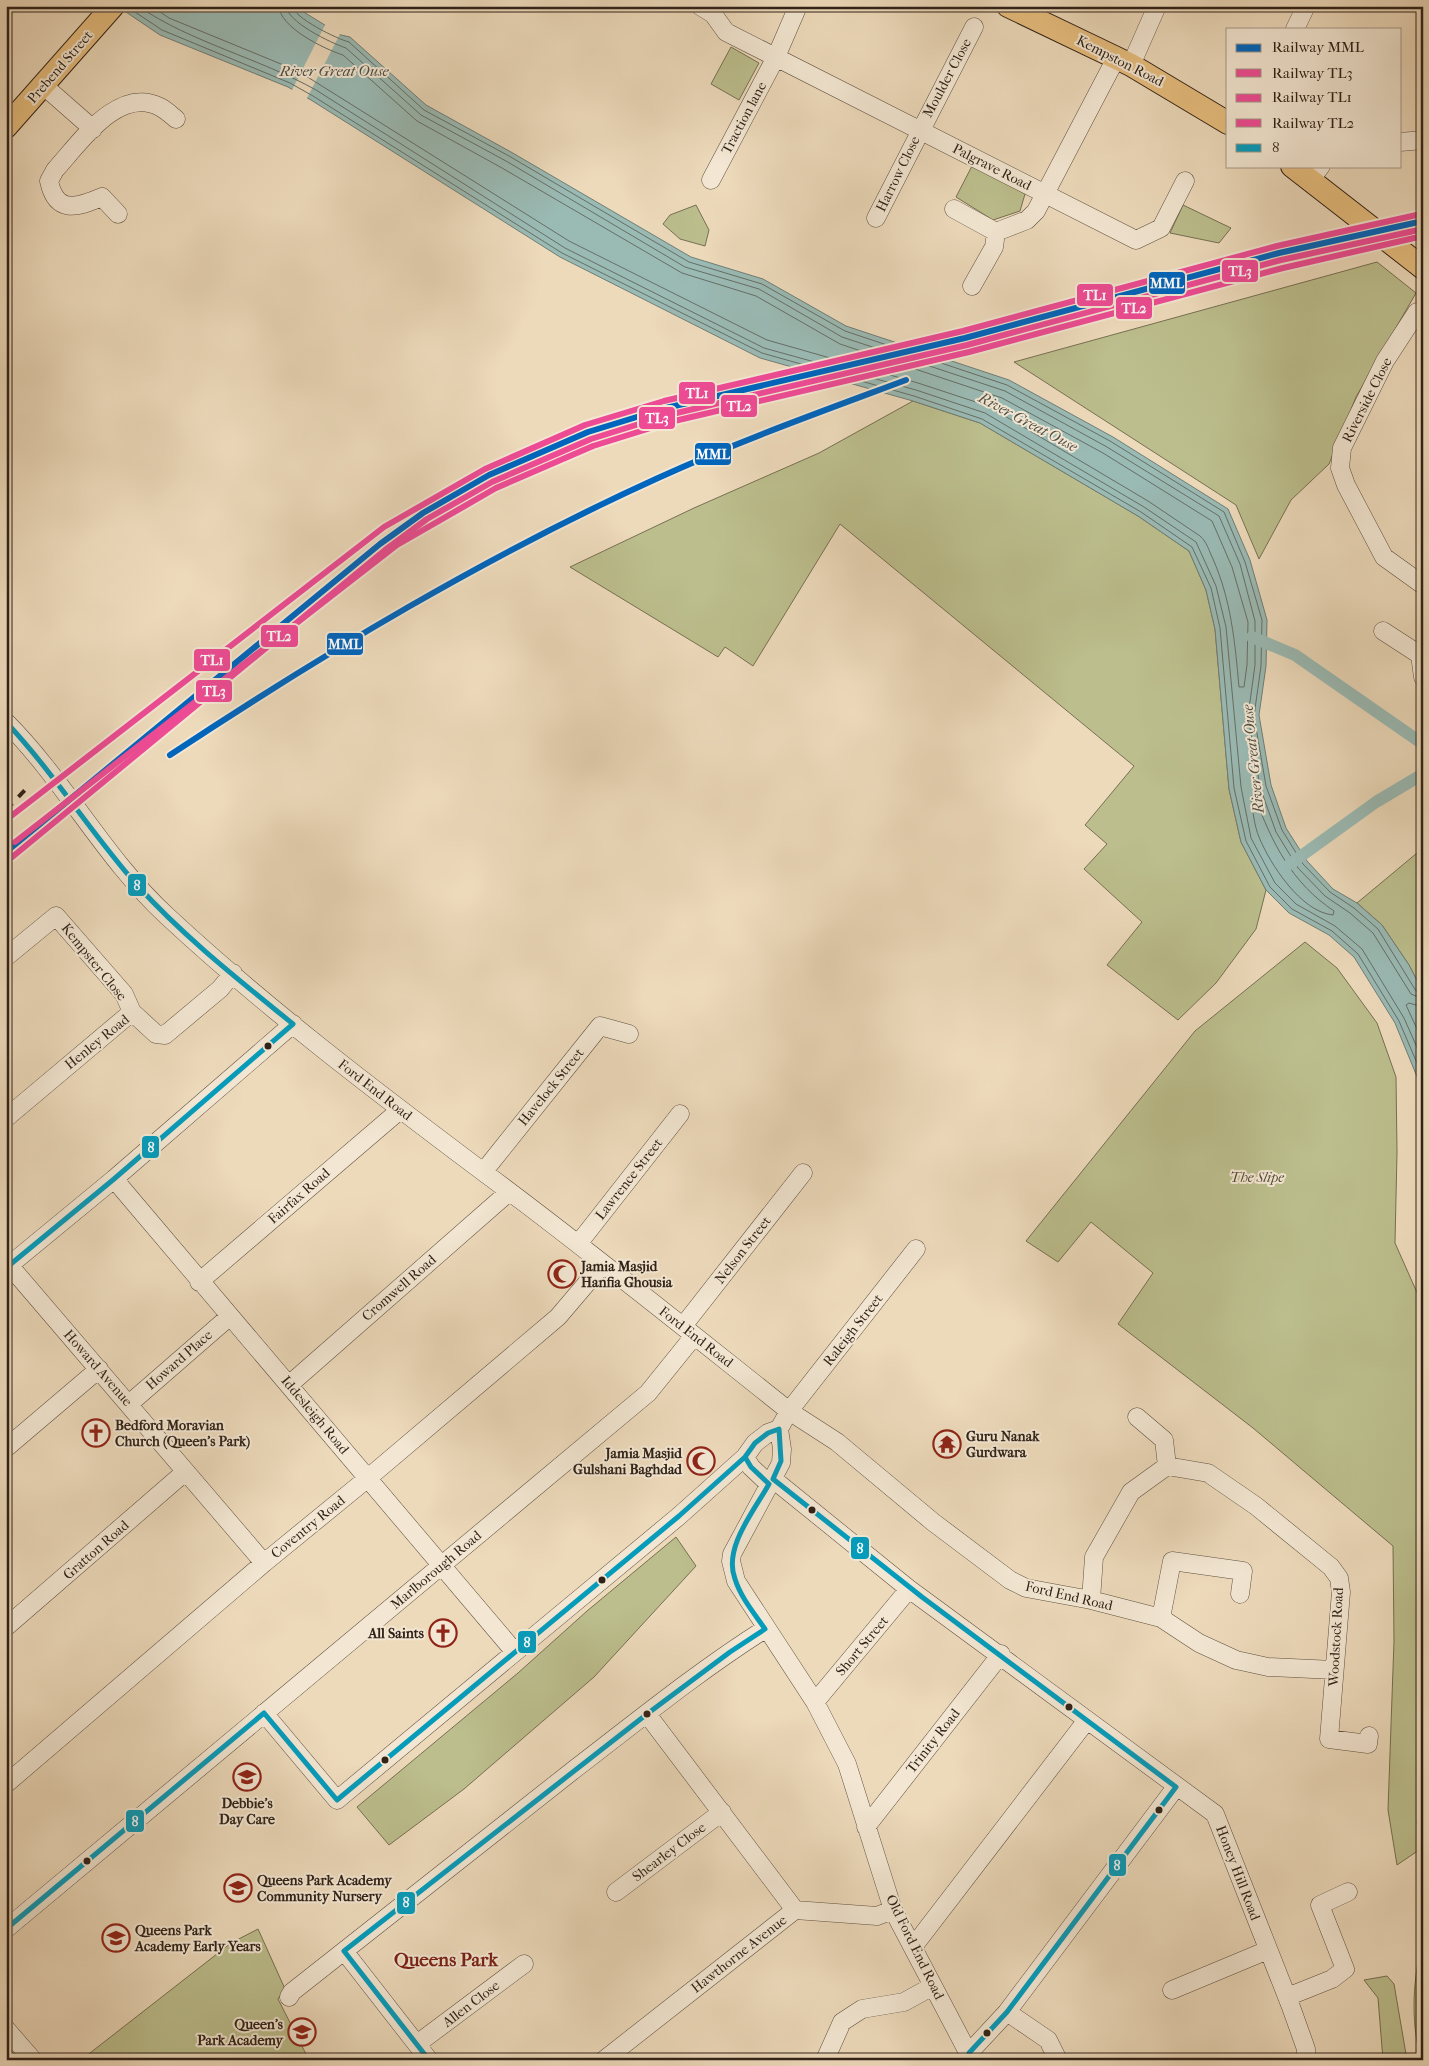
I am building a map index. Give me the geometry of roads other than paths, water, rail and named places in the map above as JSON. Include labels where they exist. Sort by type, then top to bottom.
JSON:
[{"type":"main road","name":"Kempston Road","points":[[1008,6],[1122,64],[1226,122]]},
{"type":"main road","name":"Prebend Street","points":[[6,127],[109,10]]},
{"type":"main road","points":[[1299,168],[1316,173],[1360,220],[1423,268]]},
{"type":"street","name":"Palgrave Road","points":[[700,6],[713,14],[726,32],[1136,240],[1161,228],[1185,181]]},
{"type":"street","points":[[776,57],[798,6]]},
{"type":"street","points":[[954,209],[996,232],[1027,220],[1046,195],[1086,119],[1157,6]]},
{"type":"street","points":[[1295,28],[1306,6]]},
{"type":"street","name":"Moulder Close","points":[[920,130],[974,27]]},
{"type":"street","name":"Traction lane","points":[[711,180],[776,57]]},
{"type":"street","points":[[44,86],[93,129]]},
{"type":"street","points":[[118,214],[102,197],[84,204],[65,206],[54,199],[49,181],[54,170],[107,113],[121,106],[138,102],[159,107],[176,119]]},
{"type":"street","name":"Harrow Close","points":[[876,218],[920,130]]},
{"type":"street","points":[[1402,142],[1423,140]]},
{"type":"street","points":[[972,286],[994,248],[996,232]]},
{"type":"street","name":"Riverside Close","points":[[1417,312],[1385,361],[1342,448],[1340,468],[1350,494],[1384,557],[1423,585]]},
{"type":"street","points":[[1383,631],[1421,653],[1423,677]]},
{"type":"street","name":"Ford End Road","points":[[6,722],[44,765],[136,884],[165,915],[293,1024],[400,1110],[578,1244],[789,1411],[837,1442],[933,1522],[1010,1580],[1026,1588],[1091,1600],[1161,1618],[1199,1643],[1236,1660],[1268,1667],[1334,1670]]},
{"type":"street","name":"Kempster Close","points":[[6,957],[56,916],[124,994],[132,1012]]},
{"type":"street","name":"Henley Road","points":[[6,1118],[132,1012],[156,1034],[165,1035],[220,989],[233,973]]},
{"type":"street","points":[[8,1267],[114,1179],[293,1024]]},
{"type":"street","name":"Havelock Street","points":[[484,1172],[600,1026],[629,1034]]},
{"type":"street","name":"Fairfax Road","points":[[199,1282],[400,1110]]},
{"type":"street","name":"Lawrence Street","points":[[578,1244],[680,1114]]},
{"type":"street","name":"Nelson Street","points":[[689,1331],[803,1173]]},
{"type":"street","name":"Iddesleigh Road","points":[[114,1179],[228,1317],[290,1384],[514,1651]]},
{"type":"street","name":"Cromwell Road","points":[[290,1384],[508,1192]]},
{"type":"street","name":"Raleigh Street","points":[[789,1411],[916,1249]]},
{"type":"street","name":"Coventry Road","points":[[6,1784],[264,1562],[368,1478],[558,1317],[603,1264]]},
{"type":"street","name":"Howard Avenue","points":[[8,1267],[129,1404],[185,1472],[264,1562]]},
{"type":"street","name":"Howard Place","points":[[129,1404],[228,1317]]},
{"type":"street","name":"Marlborough Road","points":[[6,1930],[648,1393],[689,1331]]},
{"type":"street","points":[[6,1448],[98,1369]]},
{"type":"street","points":[[264,1713],[337,1800],[514,1651],[679,1516],[745,1457],[754,1444],[768,1433],[779,1429],[789,1411]]},
{"type":"street","points":[[1091,1600],[1094,1557],[1131,1492],[1167,1466],[1164,1440],[1137,1417]]},
{"type":"street","name":"Old Ford End Road","points":[[779,1429],[782,1449],[781,1463],[732,1554],[731,1561],[736,1581],[765,1629],[815,1702],[847,1764],[893,1910],[970,2056]]},
{"type":"street","points":[[745,1457],[751,1467],[771,1482]]},
{"type":"street","name":"Woodstock Road","points":[[1167,1466],[1208,1473],[1256,1506],[1331,1567],[1339,1578],[1341,1592],[1329,1739],[1368,1744],[1369,1736]]},
{"type":"street","name":"Gratton Road","points":[[6,1627],[185,1472]]},
{"type":"street","name":"Honey Hill Road","points":[[771,1482],[909,1590],[1001,1654],[1176,1787],[1215,1814],[1287,1997],[1306,2050],[1306,2060]]},
{"type":"street","points":[[1161,1618],[1172,1561],[1243,1570],[1240,1594]]},
{"type":"street","name":"Short Street","points":[[815,1702],[909,1590]]},
{"type":"street","points":[[289,1997],[344,1951],[646,1714],[730,1652],[765,1629]]},
{"type":"street","name":"Trinity Road","points":[[866,1827],[1001,1654]]},
{"type":"street","points":[[646,1714],[795,1910]]},
{"type":"street","points":[[912,1948],[1087,1720]]},
{"type":"street","points":[[970,2056],[1007,2012],[1176,1787]]},
{"type":"street","name":"Shearley Close","points":[[616,1892],[722,1812]]},
{"type":"street","points":[[1287,1997],[1332,1979],[1345,1969],[1320,1905],[1348,1892]]},
{"type":"street","name":"Hawthorne Avenue","points":[[604,2060],[795,1910],[877,1916],[893,1910]]},
{"type":"street","points":[[1172,1990],[1268,1950]]},
{"type":"street","points":[[344,1951],[429,2060]]},
{"type":"street","name":"Allen Close","points":[[417,2044],[524,1964]]},
{"type":"street","points":[[824,2060],[842,2022],[862,2009],[904,2002],[933,1986]]},
{"type":"street","points":[[1007,2012],[1048,2040],[1058,2060]]},
{"type":"street","points":[[6,2028],[33,2060]]},
{"type":"water","name":"River Great Ouse","points":[[117,6],[294,6],[341,35],[350,37],[426,105],[511,152],[691,257],[763,279],[846,326],[1009,380],[1113,437],[1228,509],[1250,560],[1267,620],[1266,666],[1259,715],[1271,785],[1286,828],[1307,861],[1333,889],[1357,903],[1382,925],[1409,965],[1423,992],[1423,1104],[1418,1079],[1395,1023],[1354,957],[1329,935],[1289,913],[1266,890],[1241,842],[1229,789],[1215,629],[1206,590],[1189,551],[1138,516],[980,423],[913,401],[760,358],[560,257],[311,100],[288,87],[160,35]]},
{"type":"waterway","points":[[1252,637],[1295,655],[1423,744]]},
{"type":"waterway","points":[[1290,864],[1376,802],[1423,774]]},
{"type":"railway","points":[[6,810],[27,788]]},
{"type":"rail line","name":"TL1","points":[[6,820],[384,527],[485,469],[585,425],[664,401],[963,331],[1277,246],[1421,214]]},
{"type":"rail line","name":"MML","points":[[6,852],[380,544],[423,513],[489,475],[588,432],[666,408],[965,338],[1279,253],[1423,221]]},
{"type":"rail line","name":"TL3","points":[[11,858],[385,550],[427,519],[492,482],[591,439],[668,415],[967,345],[1281,260],[1423,229]]},
{"type":"rail line","name":"TL2","points":[[15,842],[397,545],[496,488],[593,446],[670,422],[969,352],[1283,268],[1423,236]]},
{"type":"rail line","name":"MML","points":[[170,755],[348,642],[532,539],[658,478],[719,451],[906,380]]},
{"type":"place","name":"Jamia Masjid Hanfia Ghousia","points":[[562,1274]]},
{"type":"place","name":"Bedford Moravian Church (Queen's Park)","points":[[96,1433]]},
{"type":"place","name":"Guru Nanak Gurdwara","points":[[947,1444]]},
{"type":"place","name":"Jamia Masjid Gulshani Baghdad","points":[[701,1461]]},
{"type":"place","name":"All Saints","points":[[443,1633]]},
{"type":"place","name":"Debbie's Day Care","points":[[247,1777]]},
{"type":"place","name":"Queens Park Academy Community Nursery","points":[[238,1888]]},
{"type":"place","name":"Queens Park Academy Early Years","points":[[116,1938]]},
{"type":"place","name":"Queen's Park Academy","points":[[302,2032]]},
{"type":"district","name":"Queens Park","points":[[446,1960]]},
{"type":"park label","name":"The Slipe","points":[[1257,1177]]}]
